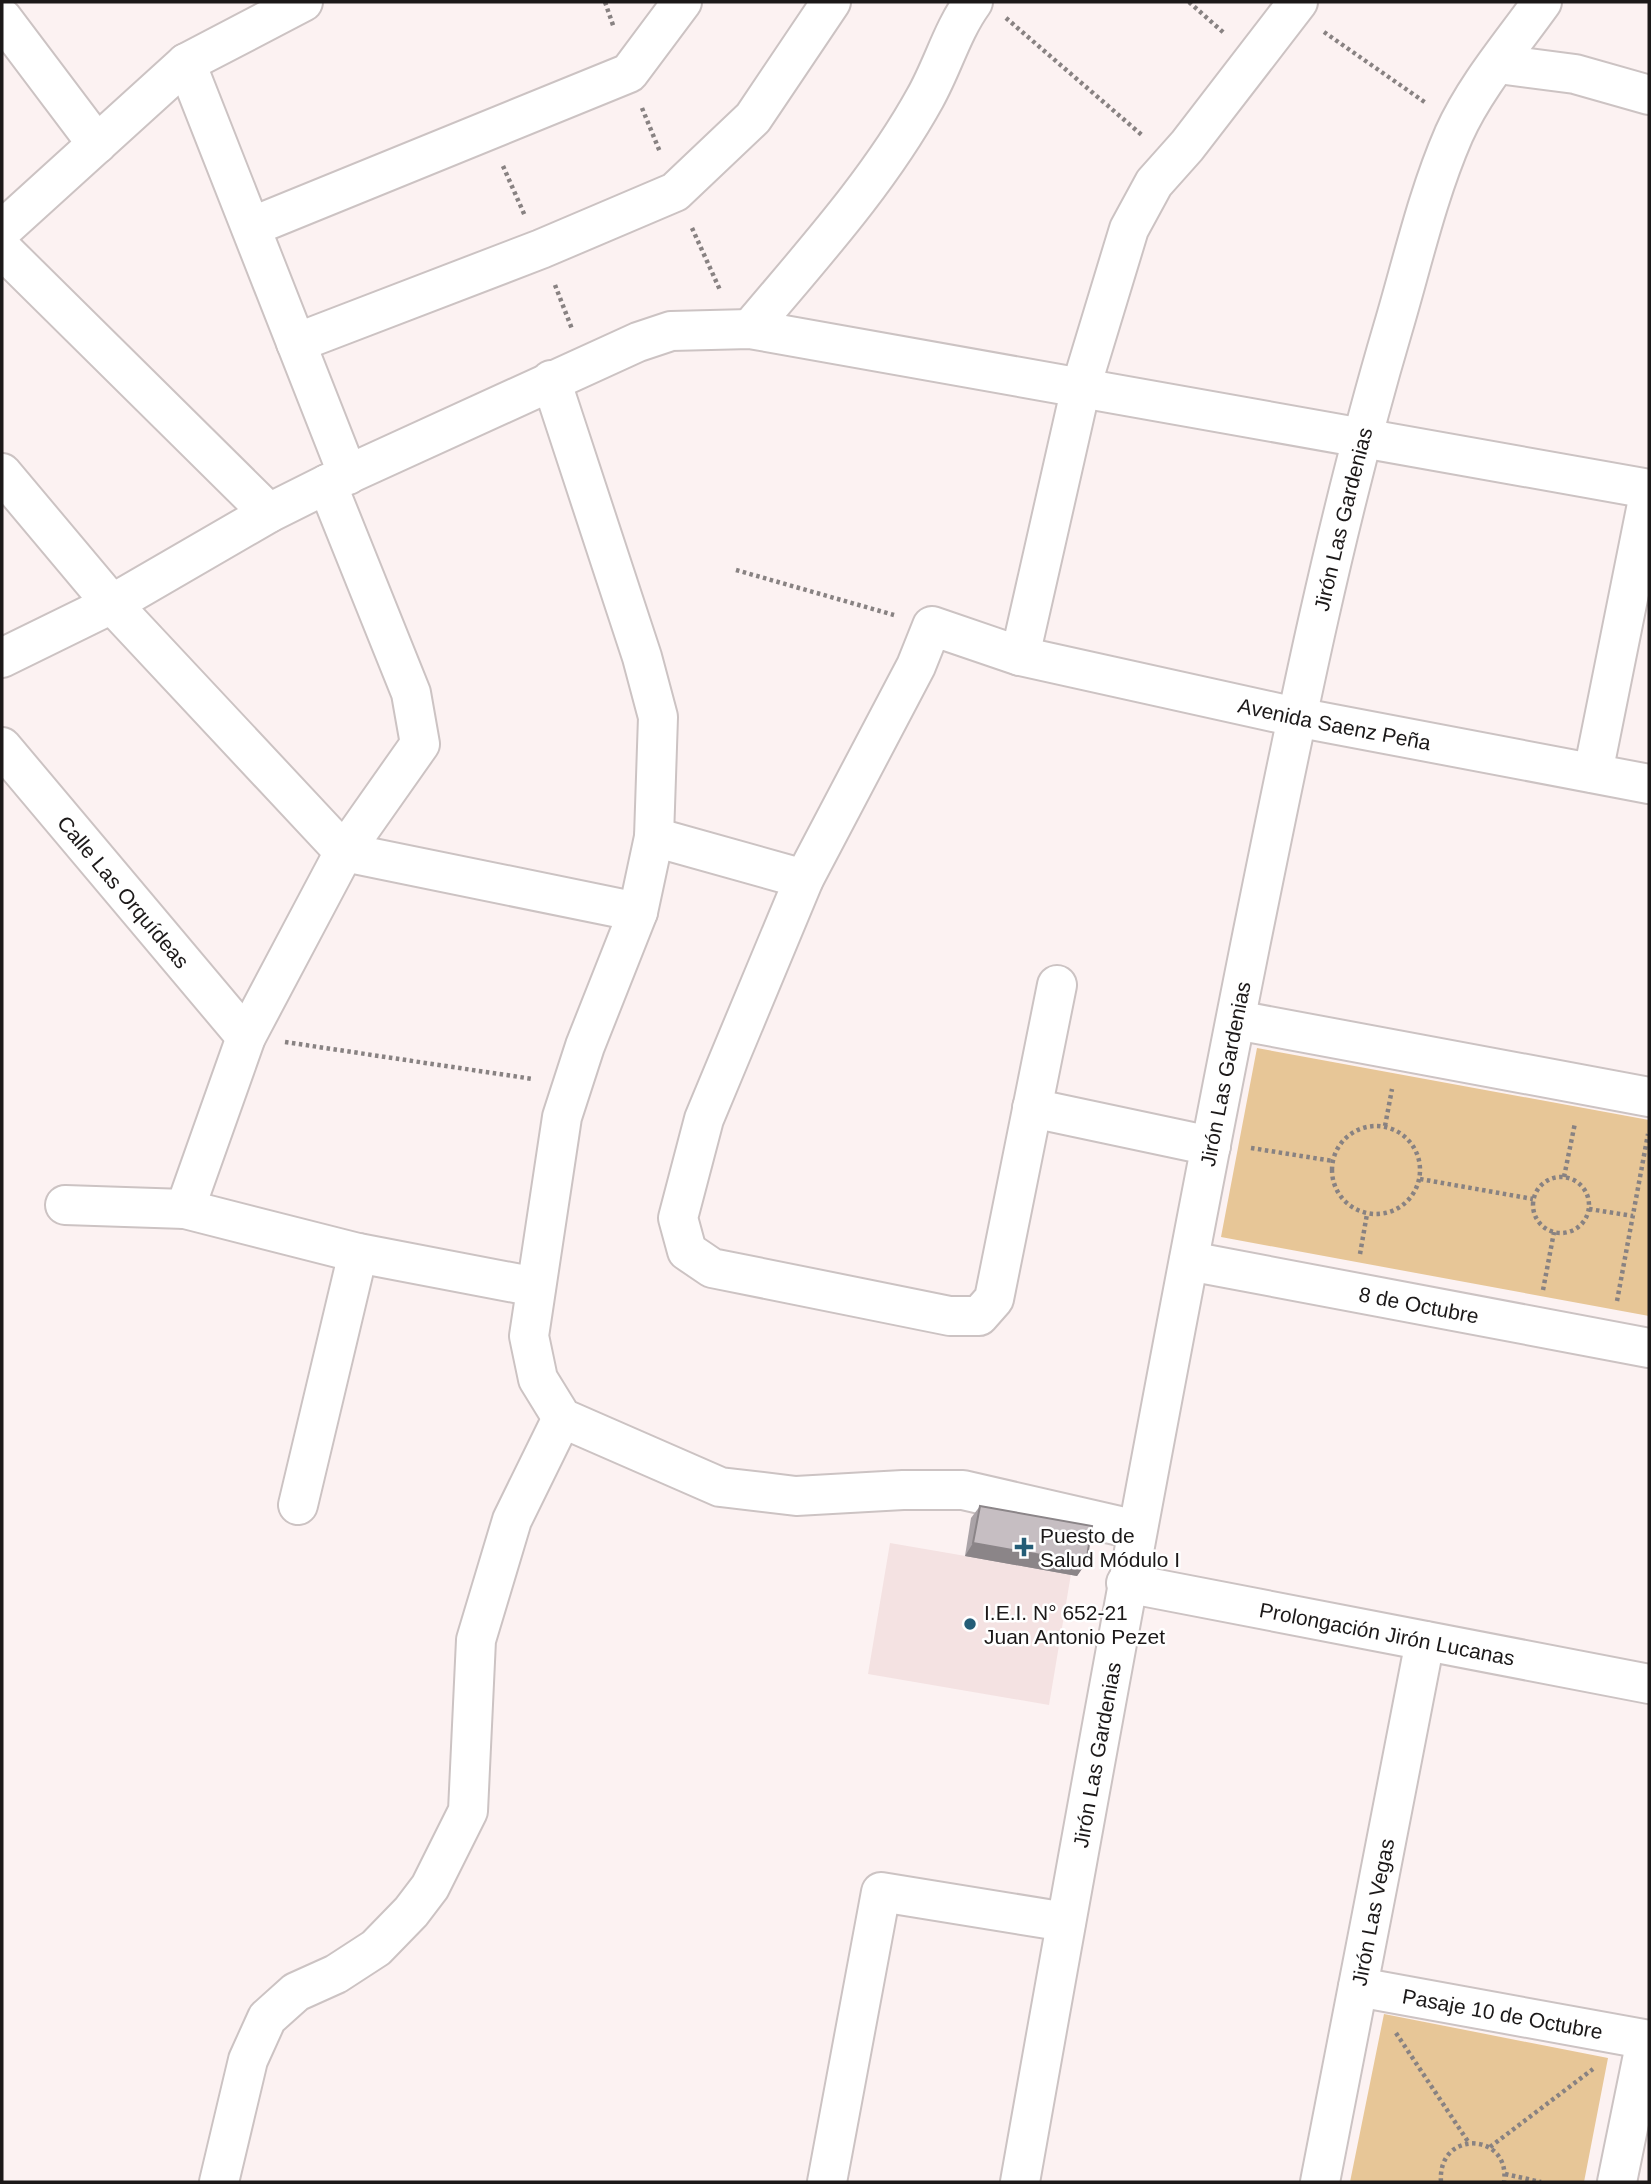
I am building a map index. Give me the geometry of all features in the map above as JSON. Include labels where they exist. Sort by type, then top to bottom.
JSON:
[{"type":"street","points":[[2,230],[186,63],[303,2]]},
{"type":"street","points":[[251,227],[629,73],[682,2]]},
{"type":"street","points":[[296,343],[541,250],[675,192],[753,118],[831,2]]},
{"type":"street","name":"Jirón Las Gardenias","points":[[1020,2182],[1126,1583],[1189,1261],[1228,1147],[1236,1020],[1296,717],[1361,437],[1434,190],[1458,126],[1542,2]]},
{"type":"street","points":[[750,329],[860,198],[925,97],[960,21],[985,6]]},
{"type":"street","points":[[1020,656],[1081,387],[1129,229],[1154,183],[1295,6]]},
{"type":"street","points":[[2,18],[97,144]]},
{"type":"street","points":[[184,1209],[246,1037],[344,852],[420,744],[411,693],[337,479],[296,343],[186,63]]},
{"type":"street","points":[[1498,64],[1575,74],[1649,95]]},
{"type":"street","points":[[2,249],[269,513]]},
{"type":"street","points":[[2,658],[111,604],[269,513],[551,380],[638,342],[671,331],[750,329],[1361,437],[1649,492],[1639,600],[1593,774]]},
{"type":"street","points":[[551,380],[642,657],[658,717],[654,837],[638,912],[562,1117],[528,1336],[538,1380],[562,1418],[720,1487],[796,1496],[903,1490],[963,1490],[1137,1530]]},
{"type":"street","points":[[2,473],[111,604],[344,852],[638,912]]},
{"type":"street","points":[[932,626],[916,666],[804,879],[704,1119],[678,1218],[687,1251],[712,1268],[950,1316],[979,1316],[994,1299],[1057,985]]},
{"type":"street","name":"Avenida Saenz Peña","points":[[932,626],[1020,656],[1296,717],[1649,784]]},
{"type":"street","name":"Calle Las Orquídeas","points":[[2,747],[246,1037]]},
{"type":"street","points":[[654,837],[804,879]]},
{"type":"street","points":[[1236,1020],[1649,1097]]},
{"type":"street","points":[[1032,1108],[1228,1147]]},
{"type":"street","points":[[65,1205],[184,1209],[358,1253],[536,1287]]},
{"type":"street","points":[[298,1505],[358,1253]]},
{"type":"street","name":"8 de Octubre","points":[[1189,1261],[1649,1348]]},
{"type":"street","points":[[219,2182],[248,2060],[267,2018],[296,1992],[336,1974],[376,1948],[411,1912],[430,1887],[468,1811],[477,1640],[512,1520],[562,1418]]},
{"type":"street","name":"Prolongación Jirón Lucanas","points":[[1126,1583],[1649,1684]]},
{"type":"street","name":"Jirón Las Vegas","points":[[1320,2182],[1425,1641]]},
{"type":"street","points":[[827,2182],[881,1892],[1066,1922]]},
{"type":"street","name":"Pasaje 10 de Octubre","points":[[1357,1987],[1647,2040]]},
{"type":"street","points":[[1617,2182],[1647,2040]]},
{"type":"path","points":[[1189,2],[1254,58]]},
{"type":"path","points":[[985,6],[1173,162]]},
{"type":"path","points":[[1295,6],[1458,126]]},
{"type":"path","points":[[736,570],[932,626]]},
{"type":"path","points":[[246,1037],[572,1084]]},
{"type":"path","points":[[1385,1126],[1394,1079]]},
{"type":"path","points":[[1564,1177],[1578,1112]]},
{"type":"path","points":[[1370,1126],[1385,1126],[1409,1139],[1417,1151],[1421,1165],[1420,1179],[1411,1197],[1395,1210],[1367,1214],[1353,1208],[1341,1198],[1334,1185],[1333,1161],[1342,1141],[1354,1131],[1370,1126]]},
{"type":"path","points":[[1628,1307],[1616,1305],[1649,1127]]},
{"type":"path","points":[[1228,1147],[1333,1161]]},
{"type":"path","points":[[1564,1177],[1580,1184],[1586,1192],[1589,1209],[1580,1225],[1573,1230],[1554,1232],[1538,1223],[1533,1199],[1538,1187],[1545,1181],[1564,1177]]},
{"type":"path","points":[[1420,1179],[1533,1199]]},
{"type":"path","points":[[1589,1209],[1633,1216]]},
{"type":"path","points":[[1359,1258],[1367,1214]]},
{"type":"path","points":[[1543,1292],[1554,1232]]},
{"type":"path","points":[[1530,1289],[1555,1294]]},
{"type":"path","points":[[1357,1987],[1389,2022],[1469,2143]]},
{"type":"path","points":[[1490,2147],[1601,2063],[1599,2076]]},
{"type":"path","points":[[1441,2182],[1440,2171],[1450,2152],[1469,2143],[1490,2147],[1504,2164],[1504,2182]]},
{"type":"path","points":[[1505,2175],[1541,2182]]},
{"type":"shaded area","points":[[1257,1048],[1649,1120],[1649,1316],[1221,1237]]},
{"type":"shaded area","name":"I.E.I. N° 652-21 Juan Antonio Pezet","points":[[890,1543],[1071,1574],[1049,1705],[868,1674]]},
{"type":"shaded area","points":[[1384,2014],[1608,2058],[1584,2182],[1350,2182]]},
{"type":"building","points":[[980,1506],[1092,1526],[1086,1563],[973,1543]]},
{"type":"place","name":"Puesto de Salud Módulo I","points":[[1024,1547]]},
{"type":"place","name":"I.E.I. N° 652-21 Juan Antonio Pezet","points":[[970,1624]]}]
